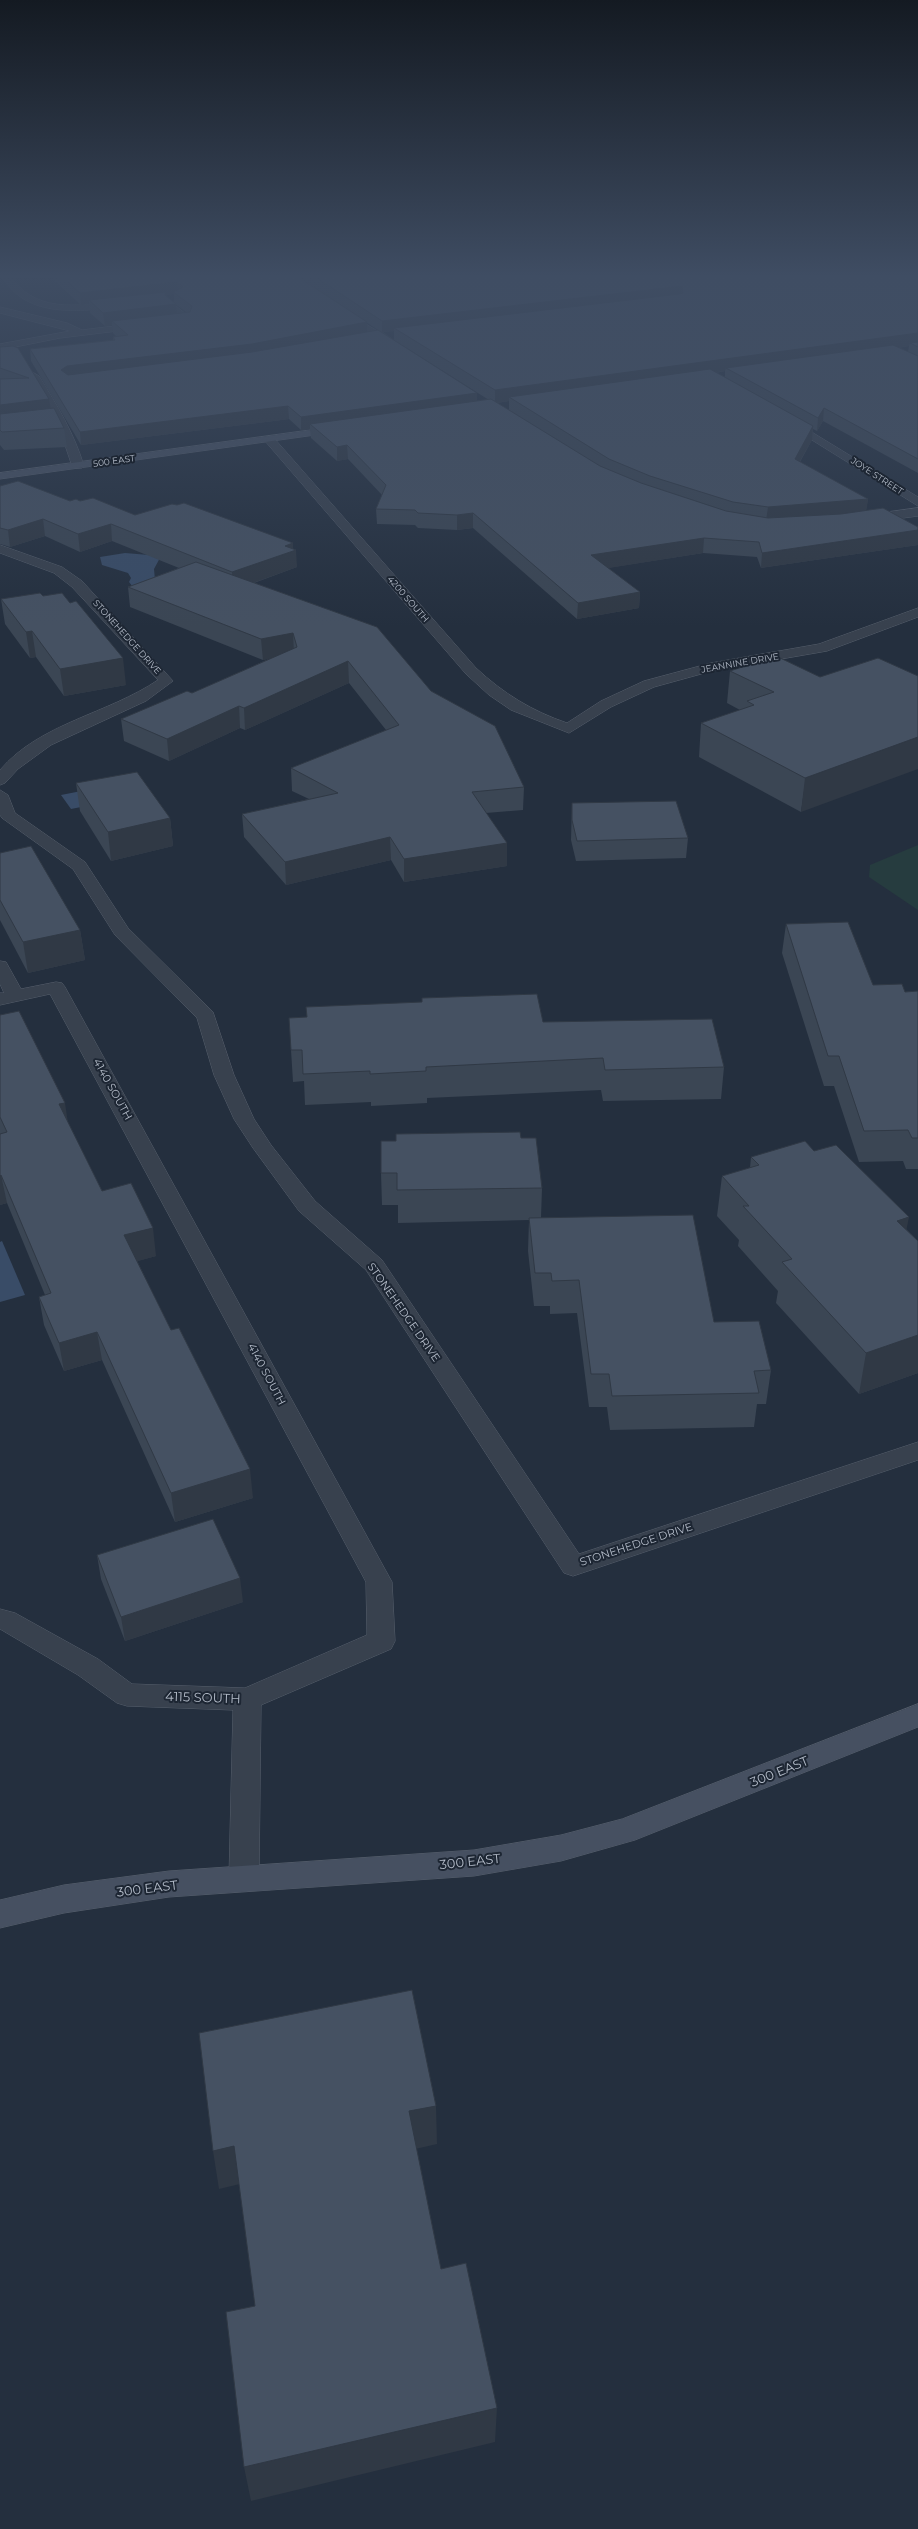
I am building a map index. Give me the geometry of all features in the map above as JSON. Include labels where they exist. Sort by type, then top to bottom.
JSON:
[{"type":"street","points":[[43,391],[61,420],[74,446],[78,466]]},
{"type":"street","name":"JOYE STREET","points":[[779,415],[918,502]]},
{"type":"street","points":[[46,422],[61,420]]},
{"type":"street","name":"500 EAST","points":[[0,476],[348,428]]},
{"type":"street","name":"4200 SOUTH","points":[[269,439],[485,685],[506,702],[528,715],[569,729]]},
{"type":"street","points":[[855,520],[918,512]]},
{"type":"street","name":"STONEHEDGE DRIVE","points":[[0,549],[58,570],[77,584],[166,680],[142,697],[41,744],[6,771],[0,780]]},
{"type":"street","name":"JEANNINE DRIVE","points":[[569,729],[606,704],[649,684],[710,667],[822,648],[918,612]]},
{"type":"street","name":"STONEHEDGE DRIVE","points":[[0,795],[8,815],[79,866],[121,931],[174,986],[206,1016],[224,1075],[244,1119],[263,1148],[307,1206],[374,1265],[573,1566],[918,1451]]},
{"type":"street","points":[[0,966],[8,998]]},
{"type":"street","name":"4140 SOUTH","points":[[8,998],[56,987],[379,1582],[381,1642],[247,1699]]},
{"type":"street","name":"4115 SOUTH","points":[[0,1619],[6,1620],[88,1667],[128,1695],[247,1699],[244,1878]]},
{"type":"street","name":"300 EAST","points":[[0,1914],[64,1899],[169,1884],[474,1863],[562,1848],[625,1831],[918,1715]]},
{"type":"green space","points":[[918,845],[918,910],[869,877],[870,865]]},
{"type":"water","points":[[125,553],[161,556],[154,569],[155,580],[137,592],[129,582],[131,578],[128,573],[102,565],[100,557]]},
{"type":"water","points":[[127,782],[137,796],[71,809],[61,795]]},
{"type":"water","points":[[2,1241],[25,1295],[0,1302],[0,1242]]},
{"type":"building","points":[[0,391],[44,391],[49,399],[0,405]]},
{"type":"building","points":[[55,391],[474,391],[477,393],[301,417],[288,406],[80,432]]},
{"type":"building","points":[[552,391],[750,391],[813,426],[795,459],[868,499],[768,507],[733,502],[650,476],[609,459],[509,397]]},
{"type":"building","points":[[768,391],[918,391],[918,459],[824,408],[818,418]]},
{"type":"building","points":[[491,399],[600,466],[641,483],[726,511],[768,518],[841,514],[883,508],[918,527],[918,530],[762,553],[759,542],[704,538],[591,555],[640,592],[578,603],[473,513],[457,515],[418,513],[415,510],[376,509],[386,485],[347,445],[337,447],[310,424]]},
{"type":"building","points":[[54,408],[64,428],[2,432],[0,430],[0,414]]},
{"type":"building","points":[[18,481],[70,501],[76,499],[80,501],[93,498],[135,515],[172,504],[177,505],[184,503],[293,543],[285,546],[296,550],[232,572],[111,524],[78,534],[43,519],[8,530],[0,528],[0,486]]},
{"type":"building","points":[[196,562],[377,627],[431,691],[495,726],[524,787],[472,792],[507,843],[404,859],[390,837],[285,862],[242,814],[338,793],[291,768],[399,725],[348,661],[244,708],[239,706],[167,739],[121,719],[187,691],[192,693],[297,647],[293,633],[261,639],[128,587]]},
{"type":"building","points":[[40,593],[43,596],[62,593],[70,603],[76,601],[123,658],[60,669],[32,631],[26,632],[1,599]]},
{"type":"building","points":[[776,656],[820,677],[878,658],[918,676],[918,737],[805,778],[701,723],[754,705],[747,701],[774,692],[730,671]]},
{"type":"building","points":[[137,772],[170,818],[108,832],[76,783]]},
{"type":"building","points":[[676,801],[688,838],[577,841],[572,820],[572,803]]},
{"type":"building","points":[[31,846],[80,930],[23,942],[0,900],[0,853]]},
{"type":"building","points":[[848,922],[873,985],[902,984],[905,992],[918,991],[918,1138],[912,1138],[908,1130],[864,1131],[839,1056],[828,1056],[786,924]]},
{"type":"building","points":[[537,994],[543,1022],[712,1019],[724,1067],[605,1070],[603,1058],[426,1067],[426,1071],[370,1074],[370,1071],[303,1074],[302,1050],[291,1050],[289,1018],[307,1017],[306,1007],[422,1002],[422,998]]},
{"type":"building","points":[[19,1011],[65,1103],[59,1104],[102,1191],[131,1183],[153,1228],[124,1235],[171,1330],[179,1328],[250,1469],[171,1493],[97,1332],[59,1343],[39,1297],[51,1293],[1,1175],[0,1176],[0,1134],[7,1132],[0,1117],[0,1015]]},
{"type":"building","points":[[520,1132],[521,1138],[536,1138],[542,1188],[397,1190],[397,1173],[381,1173],[381,1141],[396,1141],[396,1134]]},
{"type":"building","points":[[805,1141],[814,1151],[836,1145],[909,1217],[897,1221],[918,1241],[918,1335],[866,1353],[782,1262],[792,1259],[743,1206],[749,1206],[722,1176],[759,1165],[751,1157]]},
{"type":"building","points":[[693,1215],[714,1322],[759,1321],[771,1370],[754,1371],[759,1393],[612,1396],[609,1374],[591,1374],[579,1280],[552,1281],[551,1273],[535,1273],[529,1218]]},
{"type":"building","points":[[213,1519],[240,1578],[121,1617],[97,1555]]},
{"type":"building","points":[[412,1990],[436,2106],[409,2111],[441,2269],[466,2263],[497,2408],[244,2467],[226,2312],[255,2306],[234,2146],[213,2151],[199,2033]]}]
